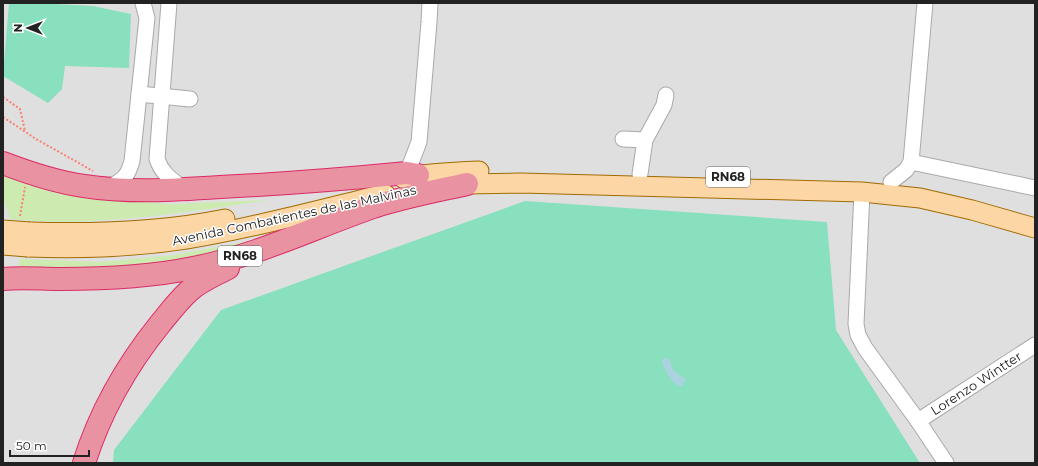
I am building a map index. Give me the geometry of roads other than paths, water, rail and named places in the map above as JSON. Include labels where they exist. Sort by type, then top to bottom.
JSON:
[{"type":"highway","name":"RN68","points":[[3,163],[28,172],[84,186],[102,181],[184,190],[412,174]]},
{"type":"highway","name":"RN68","points":[[3,279],[98,278],[167,273],[220,262],[265,248],[374,207],[413,196],[467,184]]},
{"type":"highway","points":[[84,463],[100,419],[116,388],[139,352],[175,305],[197,285],[265,248]]},
{"type":"main road","name":"Avenida Combatientes de las Malvinas","points":[[29,239],[86,232],[179,226],[272,209],[412,174],[521,170],[891,182],[996,202],[1035,214]]},
{"type":"main road","name":"Avenida Combatientes de las Malvinas","points":[[29,239],[94,247],[125,246],[186,239],[299,216],[385,194],[467,184],[520,183],[862,192],[920,198],[972,210],[1035,228]]},
{"type":"main road","name":"RN68","points":[[3,230],[29,239]]},
{"type":"main road","name":"RN68","points":[[3,245],[29,239]]},
{"type":"street","points":[[102,181],[124,178],[129,173],[132,161],[147,18],[143,3]]},
{"type":"street","points":[[412,174],[419,142],[430,3]]},
{"type":"street","points":[[891,182],[906,170],[911,162],[925,3]]},
{"type":"street","points":[[169,4],[157,159],[160,168],[166,175],[184,190]]},
{"type":"street","points":[[139,94],[190,99]]},
{"type":"street","points":[[640,174],[645,140],[664,104],[666,95]]},
{"type":"street","points":[[623,139],[645,140]]},
{"type":"street","points":[[911,162],[1028,187],[1035,178]]},
{"type":"street","points":[[862,192],[856,324],[858,335],[865,348],[918,421],[946,463]]},
{"type":"street","name":"Lorenzo Wintter","points":[[918,421],[1035,345]]},
{"type":"water","points":[[665,358],[670,359],[673,370],[686,379],[681,387],[671,380],[667,373],[662,362]]}]
